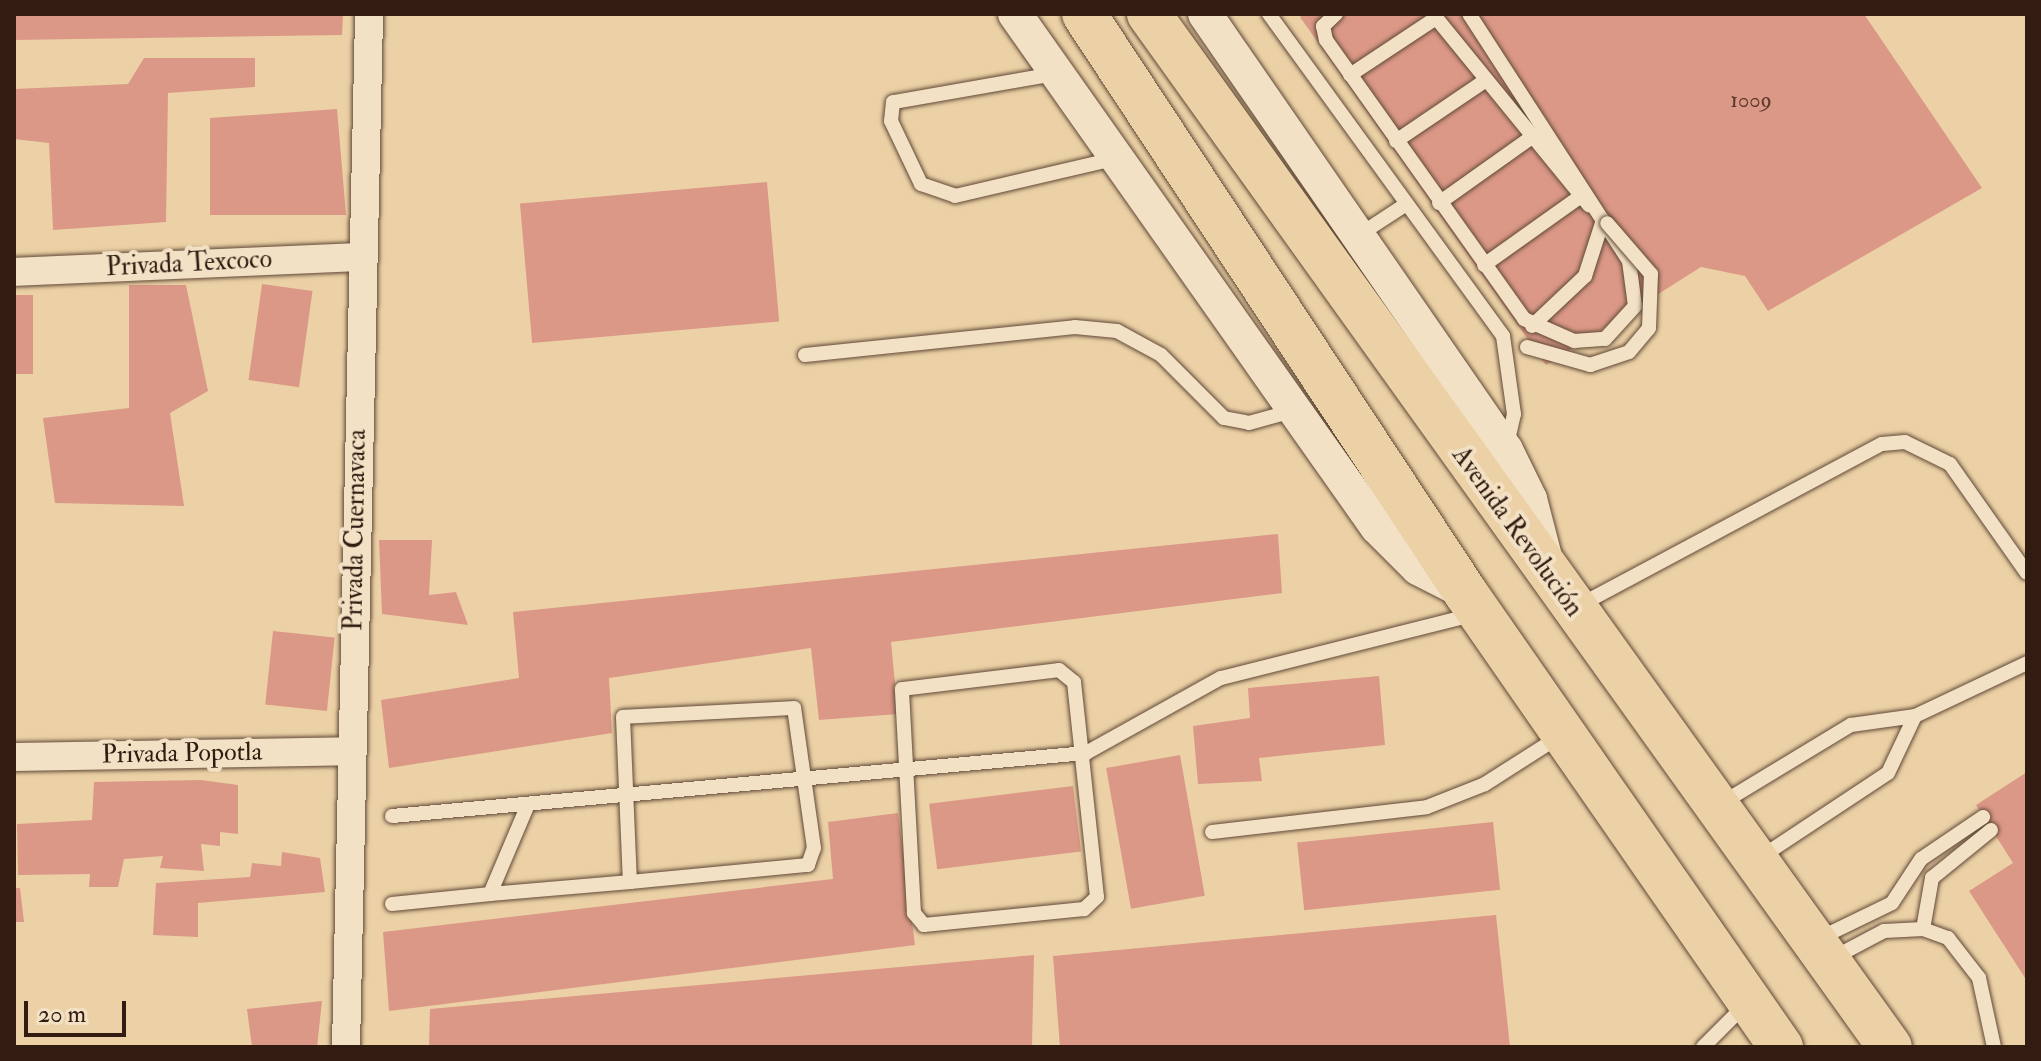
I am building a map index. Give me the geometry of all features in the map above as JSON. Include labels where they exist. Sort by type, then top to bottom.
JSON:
[{"type":"main road","points":[[1084,14],[1473,603],[1781,1047]]},
{"type":"main road","name":"Avenida Revolución","points":[[1149,14],[1890,1047]]},
{"type":"street","name":"Privada Cuernavaca","points":[[346,1047],[350,751],[369,14]]},
{"type":"street","points":[[1015,14],[1054,74],[1297,409],[1377,527],[1418,568],[1473,603]]},
{"type":"street","points":[[1205,14],[1506,450],[1530,499],[1562,593]]},
{"type":"street","name":"Privada Texcoco","points":[[14,272],[363,257]]},
{"type":"street","name":"Privada Popotla","points":[[14,757],[350,751]]},
{"type":"lane","points":[[1290,14],[1273,19],[1503,336],[1527,347],[1590,365],[1629,352],[1649,328],[1651,274],[1581,196],[1435,16],[1350,75]]},
{"type":"lane","points":[[1336,14],[1323,33],[1439,203],[1532,326],[1574,341],[1618,332],[1637,291],[1622,245],[1469,14]]},
{"type":"lane","points":[[1054,74],[893,102],[891,121],[921,184],[955,196],[1114,159]]},
{"type":"lane","points":[[1396,141],[1486,80]]},
{"type":"lane","points":[[1439,203],[1532,137]]},
{"type":"lane","points":[[1484,265],[1581,196]]},
{"type":"lane","points":[[1359,235],[1405,205]]},
{"type":"lane","points":[[1532,326],[1585,276],[1607,223]]},
{"type":"lane","points":[[805,355],[1075,327],[1117,331],[1161,355],[1224,418],[1249,423],[1297,409]]},
{"type":"lane","points":[[1503,336],[1514,414],[1506,450]]},
{"type":"lane","points":[[1562,593],[1882,444],[1905,442],[1950,464],[2027,573]]},
{"type":"lane","points":[[392,816],[625,799],[1086,753],[1221,678],[1473,603]]},
{"type":"lane","points":[[1718,805],[1851,725],[1915,716],[2027,663]]},
{"type":"lane","points":[[1059,670],[1074,682],[1086,753],[1097,897],[1084,909],[919,921],[905,773],[899,707],[908,683],[1059,670]]},
{"type":"lane","points":[[392,904],[490,894],[630,882],[808,865],[814,848],[799,717],[790,705],[625,716],[625,799],[630,882]]},
{"type":"lane","points":[[1758,860],[1888,773],[1915,716]]},
{"type":"lane","points":[[1212,832],[1427,807],[1485,784],[1564,733]]},
{"type":"lane","points":[[490,894],[527,807]]},
{"type":"lane","points":[[1822,950],[1892,903],[1921,859],[1987,823],[1932,878],[1923,929]]},
{"type":"lane","points":[[1822,950],[1884,931],[1923,929],[1948,938],[1966,956],[1989,1010],[1994,1047]]},
{"type":"lane","points":[[1703,1047],[1749,1001]]},
{"type":"building","points":[[14,14],[343,14],[342,35],[14,40]]},
{"type":"building","points":[[1305,14],[1864,14],[1982,188],[1768,311],[1745,276],[1701,267],[1546,365],[1300,17]]},
{"type":"building","points":[[144,58],[255,58],[255,87],[168,93],[166,222],[53,230],[49,143],[14,139],[14,89],[128,84]]},
{"type":"building","points":[[337,109],[346,215],[210,215],[210,118]]},
{"type":"building","points":[[767,182],[779,321],[532,343],[520,204]]},
{"type":"building","points":[[262,284],[313,291],[299,387],[249,380]]},
{"type":"building","points":[[129,285],[186,285],[208,391],[170,413],[184,506],[55,503],[43,418],[129,408]]},
{"type":"building","points":[[14,295],[33,295],[33,374],[14,374]]},
{"type":"building","points":[[1278,534],[1282,593],[891,642],[898,714],[819,720],[811,648],[609,678],[612,733],[389,768],[381,700],[519,678],[513,612]]},
{"type":"building","points":[[379,540],[432,540],[429,595],[456,592],[468,625],[382,614]]},
{"type":"building","points":[[273,631],[335,637],[327,711],[265,705]]},
{"type":"building","points":[[1379,676],[1385,745],[1259,758],[1262,781],[1198,784],[1193,726],[1250,718],[1248,688]]},
{"type":"building","points":[[1180,755],[1205,896],[1131,909],[1106,768]]},
{"type":"building","points":[[2027,772],[2027,981],[1969,891],[2013,863],[1976,805]]},
{"type":"building","points":[[201,780],[238,785],[238,834],[220,832],[220,846],[201,844],[204,871],[160,868],[163,856],[124,859],[118,887],[89,887],[90,874],[18,875],[17,824],[92,820],[94,782]]},
{"type":"building","points":[[1073,786],[1081,852],[937,869],[929,804]]},
{"type":"building","points":[[898,813],[915,945],[389,1011],[383,932],[833,879],[828,822]]},
{"type":"building","points":[[1493,822],[1500,890],[1304,910],[1297,843]]},
{"type":"building","points":[[282,852],[320,858],[325,892],[198,903],[198,937],[153,935],[156,883],[250,877],[252,863],[281,866]]},
{"type":"building","points":[[14,888],[20,888],[24,922],[14,922]]},
{"type":"building","points":[[1496,915],[1510,1047],[1060,1047],[1053,956]]},
{"type":"building","points":[[1034,955],[1032,1047],[429,1047],[430,1009]]},
{"type":"building","points":[[322,1001],[317,1047],[252,1047],[247,1009]]}]
